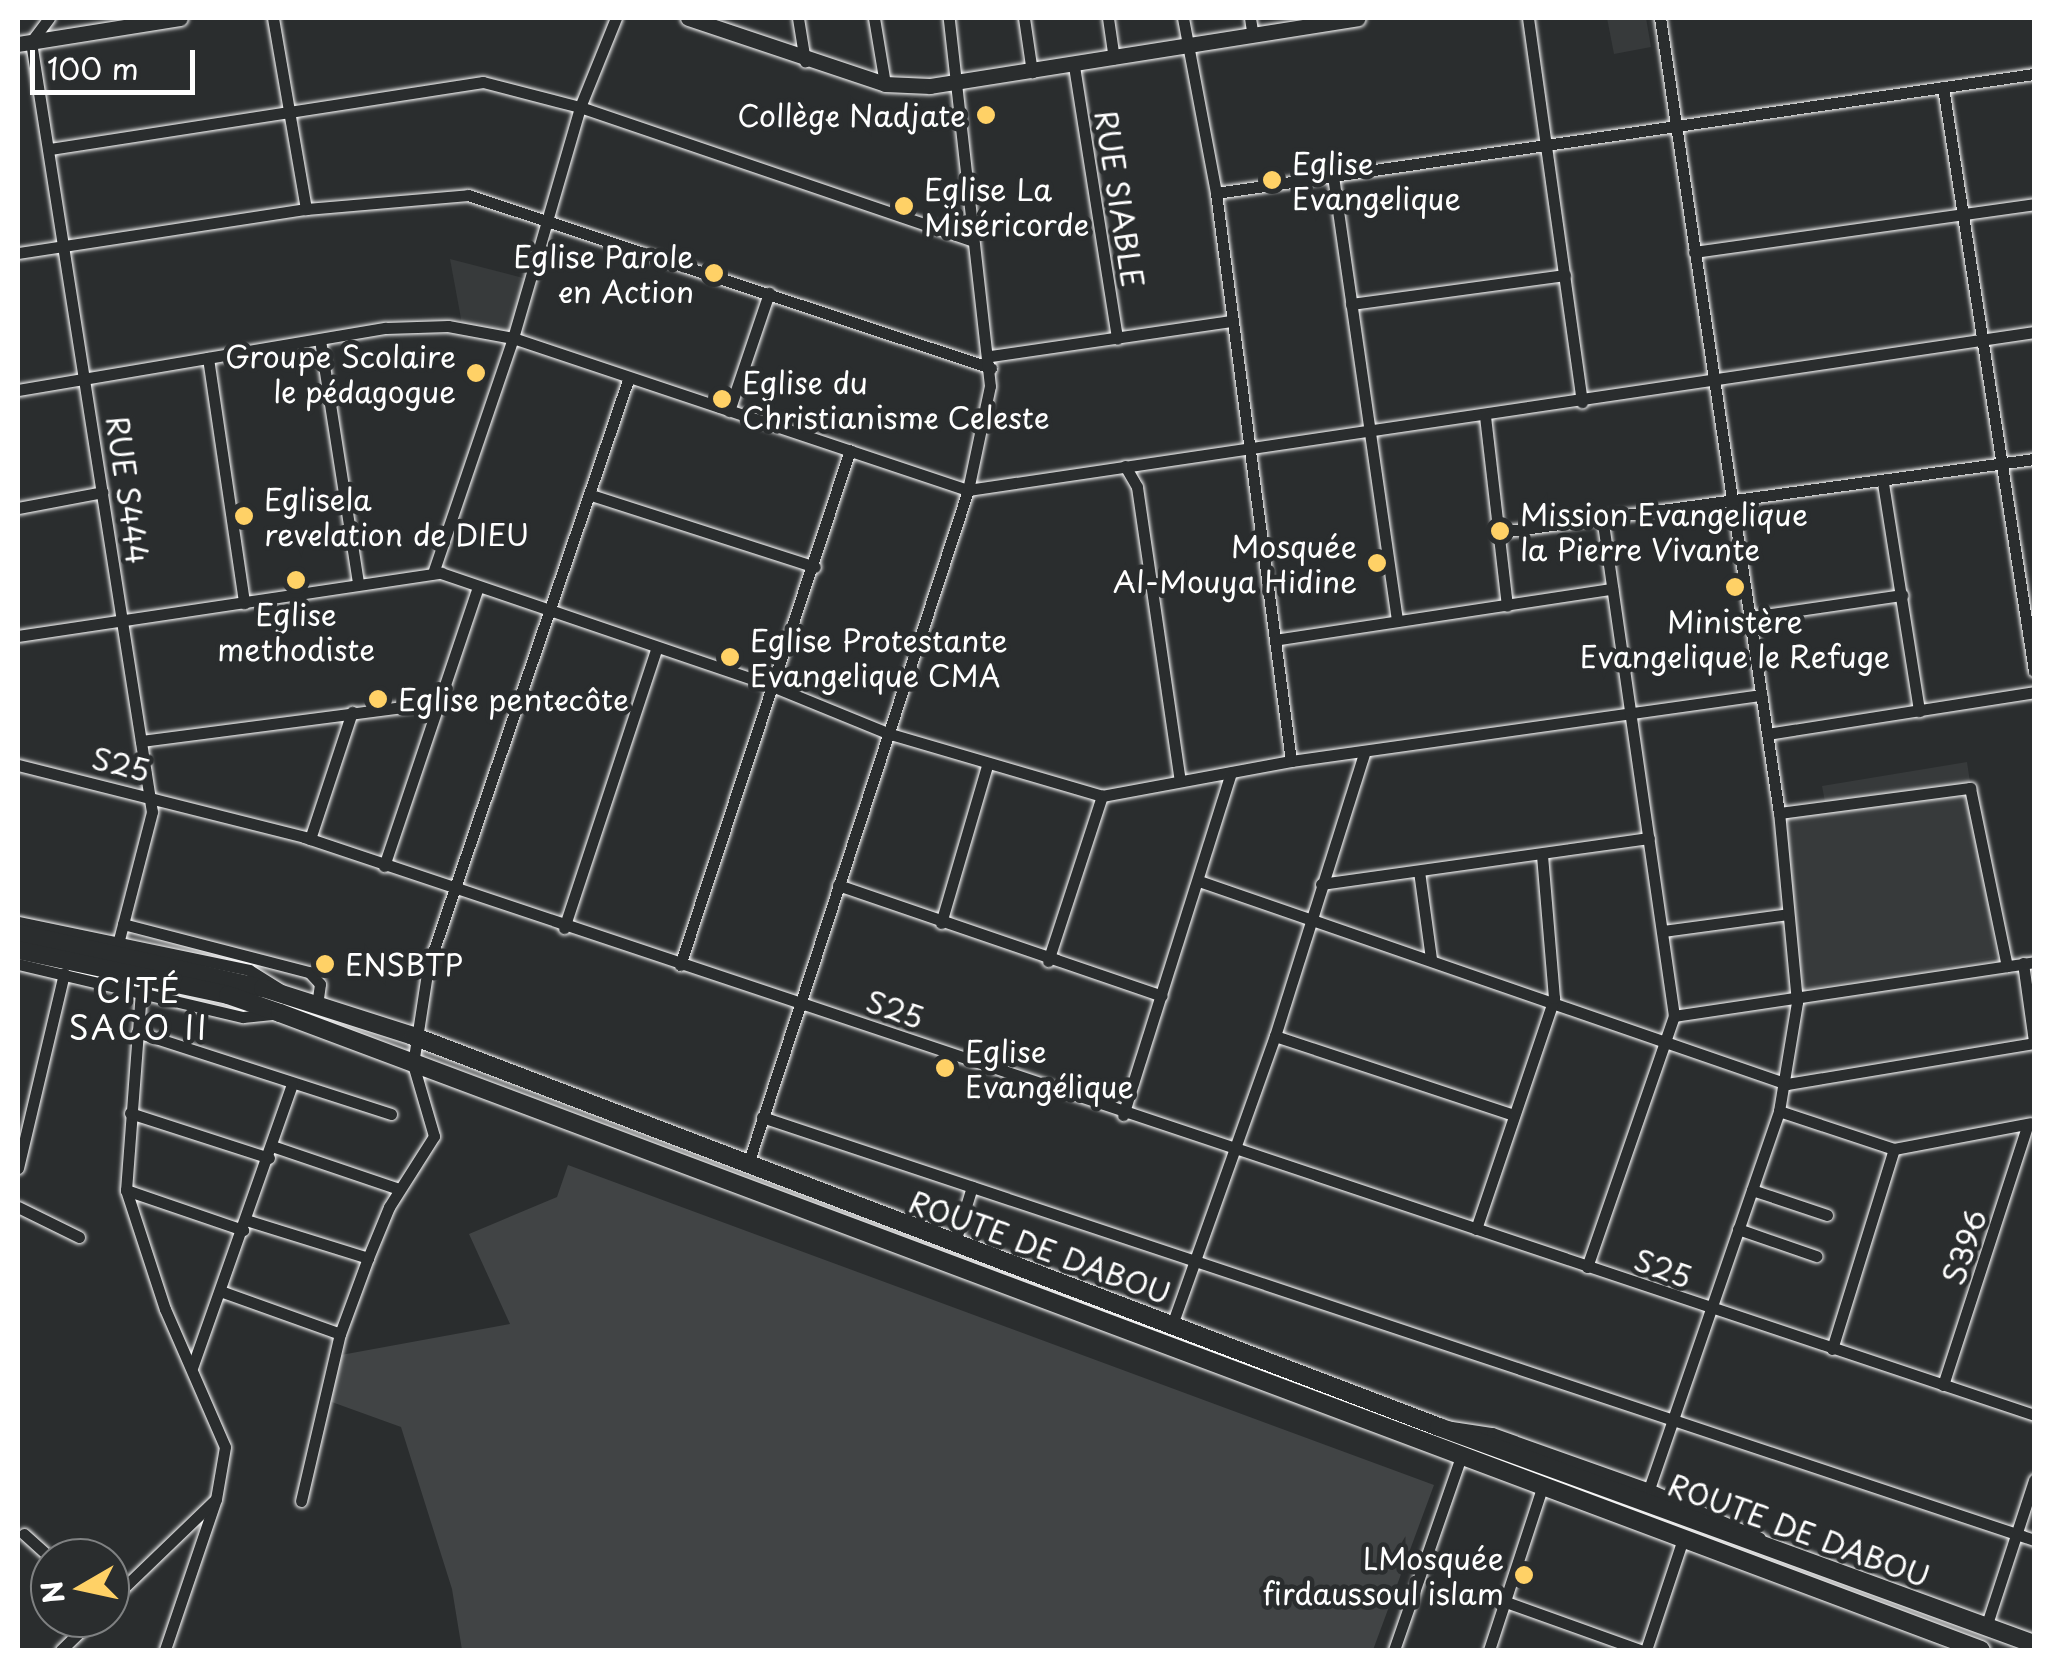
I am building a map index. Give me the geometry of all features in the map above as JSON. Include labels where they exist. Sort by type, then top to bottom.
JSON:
[{"type":"main road","name":"ROUTE DE DABOU","points":[[18,933],[285,1004],[412,1064],[1980,1650]]},
{"type":"main road","name":"ROUTE DE DABOU","points":[[18,950],[228,995],[316,1005],[413,1036],[954,1246],[2034,1644]]},
{"type":"street","points":[[24,43],[49,18]]},
{"type":"street","points":[[24,43],[180,18]]},
{"type":"street","points":[[273,18],[306,208]]},
{"type":"street","points":[[432,573],[513,338],[580,108],[616,18]]},
{"type":"street","points":[[688,18],[725,25],[804,61],[884,84],[952,83],[1032,72],[1252,36],[1321,20],[1358,18]]},
{"type":"street","points":[[798,18],[804,61]]},
{"type":"street","points":[[874,18],[884,84]]},
{"type":"street","points":[[748,1164],[968,490],[991,362],[970,240],[952,83],[949,18]]},
{"type":"street","points":[[1024,18],[1032,72]]},
{"type":"street","points":[[1108,18],[1114,59]]},
{"type":"street","points":[[1183,18],[1216,194],[1280,639],[1292,761]]},
{"type":"street","points":[[1250,18],[1252,36]]},
{"type":"street","points":[[1528,18],[1582,402]]},
{"type":"street","points":[[1649,1489],[1668,1420],[1779,1112],[1787,1084],[1797,1002],[1778,813],[1751,618],[1660,18]]},
{"type":"street","name":"RUE S444","points":[[24,43],[50,149],[66,244],[120,621],[150,797],[151,827],[118,943]]},
{"type":"street","name":"RUE SIABLE","points":[[1074,66],[1117,340]]},
{"type":"street","points":[[1216,194],[2034,74]]},
{"type":"street","points":[[50,149],[483,82],[580,108],[970,240]]},
{"type":"street","points":[[1943,87],[2034,671]]},
{"type":"street","points":[[1332,176],[1396,620]]},
{"type":"street","points":[[18,252],[306,208],[453,194],[549,218],[991,362],[1232,321]]},
{"type":"street","points":[[1694,252],[2034,204]]},
{"type":"street","points":[[1351,304],[1565,275]]},
{"type":"street","points":[[730,411],[770,293]]},
{"type":"street","points":[[18,390],[418,324],[513,338],[968,490],[2034,332]]},
{"type":"street","points":[[320,340],[358,584]]},
{"type":"street","points":[[208,358],[244,603]]},
{"type":"street","points":[[301,1501],[340,1334],[399,1189],[434,1136],[412,1064],[413,1036],[452,891],[630,378]]},
{"type":"street","points":[[1485,416],[1502,532],[1507,606]]},
{"type":"street","points":[[680,964],[815,567],[850,450]]},
{"type":"street","points":[[1502,532],[1734,504],[2034,458]]},
{"type":"street","points":[[1125,466],[1136,487],[1180,780]]},
{"type":"street","points":[[1884,483],[1919,711]]},
{"type":"street","points":[[18,508],[102,492]]},
{"type":"street","points":[[591,495],[815,567]]},
{"type":"street","points":[[1587,1267],[1674,1016],[1603,522]]},
{"type":"street","points":[[18,636],[432,573],[772,686],[887,733],[988,766],[1102,796],[1292,761],[1364,754],[1761,695]]},
{"type":"street","points":[[2020,578],[2034,576]]},
{"type":"street","points":[[384,866],[478,587]]},
{"type":"street","points":[[1280,639],[1612,589]]},
{"type":"street","points":[[1751,618],[1902,595]]},
{"type":"street","points":[[564,928],[656,650]]},
{"type":"street","points":[[1767,734],[2034,692]]},
{"type":"street","points":[[141,741],[442,702]]},
{"type":"street","points":[[310,839],[352,712]]},
{"type":"street","points":[[1172,1326],[1231,1149],[1275,1036],[1364,754]]},
{"type":"street","name":"S25","points":[[18,765],[310,839],[452,891],[1476,1229],[1710,1311],[2034,1415]]},
{"type":"street","points":[[941,923],[988,766]]},
{"type":"street","points":[[1123,1115],[1231,773]]},
{"type":"street","points":[[1778,813],[1970,788],[2007,966]]},
{"type":"street","points":[[1048,961],[1102,796]]},
{"type":"street","points":[[1321,884],[1649,838]]},
{"type":"street","points":[[1476,1229],[1554,998],[1542,855]]},
{"type":"street","points":[[1419,871],[1430,958]]},
{"type":"street","points":[[1199,882],[1554,998],[1663,1042],[1787,1084],[2034,1042],[2029,962],[1797,1002],[1674,1016]]},
{"type":"street","points":[[838,885],[1048,961],[1162,996]]},
{"type":"street","points":[[1663,931],[1788,914]]},
{"type":"street","points":[[18,922],[248,970],[285,1004]]},
{"type":"street","points":[[124,924],[253,955],[318,977],[316,1005]]},
{"type":"street","points":[[248,970],[253,955]]},
{"type":"street","points":[[18,964],[243,1017],[285,1004]]},
{"type":"street","points":[[18,1168],[64,973]]},
{"type":"street","points":[[141,990],[126,1190],[225,1448],[216,1500],[165,1650]]},
{"type":"street","points":[[137,1032],[391,1114]]},
{"type":"street","points":[[1275,1036],[1512,1114]]},
{"type":"street","points":[[192,1368],[222,1292],[292,1084]]},
{"type":"street","points":[[1779,1112],[1894,1149],[2031,1123]]},
{"type":"street","points":[[130,1113],[399,1189]]},
{"type":"street","points":[[762,1116],[2034,1540]]},
{"type":"street","name":"S396","points":[[1943,1385],[2031,1123]]},
{"type":"street","points":[[1832,1349],[1894,1149]]},
{"type":"street","points":[[954,1246],[972,1187]]},
{"type":"street","points":[[126,1190],[368,1258]]},
{"type":"street","points":[[1752,1190],[1827,1215]]},
{"type":"street","points":[[18,1207],[79,1237]]},
{"type":"street","points":[[1738,1229],[1816,1256]]},
{"type":"street","points":[[222,1292],[340,1334]]},
{"type":"street","points":[[1439,1427],[1461,1424],[1649,1489],[1753,1533],[1779,1553]]},
{"type":"street","points":[[1394,1650],[1461,1457]]},
{"type":"street","points":[[1986,1627],[2034,1480]]},
{"type":"street","points":[[1490,1650],[1543,1485]]},
{"type":"street","points":[[130,1582],[216,1500]]},
{"type":"street","points":[[24,1534],[30,1540]]},
{"type":"street","points":[[1506,1602],[1643,1650],[1683,1539]]},
{"type":"shaded area","points":[[1607,18],[1646,18],[1651,47],[1614,54]]},
{"type":"shaded area","points":[[450,259],[527,279],[510,333],[462,324]]},
{"type":"shaded area","points":[[1967,762],[1996,958],[1803,989],[1789,924],[1783,815],[1826,807],[1822,786]]},
{"type":"shaded area","points":[[568,1165],[1434,1485],[1373,1650],[462,1650],[452,1589],[401,1427],[329,1401],[341,1355],[510,1324],[469,1234],[557,1197]]},
{"type":"place","name":"Collège Nadjate","points":[[986,115]]},
{"type":"place","name":"Eglise Evangelique","points":[[1272,180]]},
{"type":"place","name":"Eglise La Miséricorde","points":[[904,206]]},
{"type":"place","name":"Eglise Parole en Action","points":[[714,273]]},
{"type":"place","name":"Groupe Scolaire le pédagogue","points":[[476,373]]},
{"type":"place","name":"Eglise du Christianisme Celeste","points":[[722,399]]},
{"type":"place","name":"Eglisela revelation de DIEU","points":[[244,516]]},
{"type":"place","name":"Mission Evangelique la Pierre Vivante","points":[[1500,531]]},
{"type":"place","name":"Mosquée Al-Mouya Hidine","points":[[1377,563]]},
{"type":"place","name":"Eglise methodiste","points":[[296,580]]},
{"type":"place","name":"Ministère Evangelique le Refuge","points":[[1735,587]]},
{"type":"place","name":"Eglise Protestante Evangelique CMA","points":[[730,657]]},
{"type":"place","name":"Eglise pentecôte","points":[[378,699]]},
{"type":"place","name":"ENSBTP","points":[[325,964]]},
{"type":"place","name":"Eglise Evangélique","points":[[945,1068]]},
{"type":"place","name":"LMosquée firdaussoul islam","points":[[1524,1575]]},
{"type":"district","name":"CITÉ SACO II","points":[[139,1010]]}]
